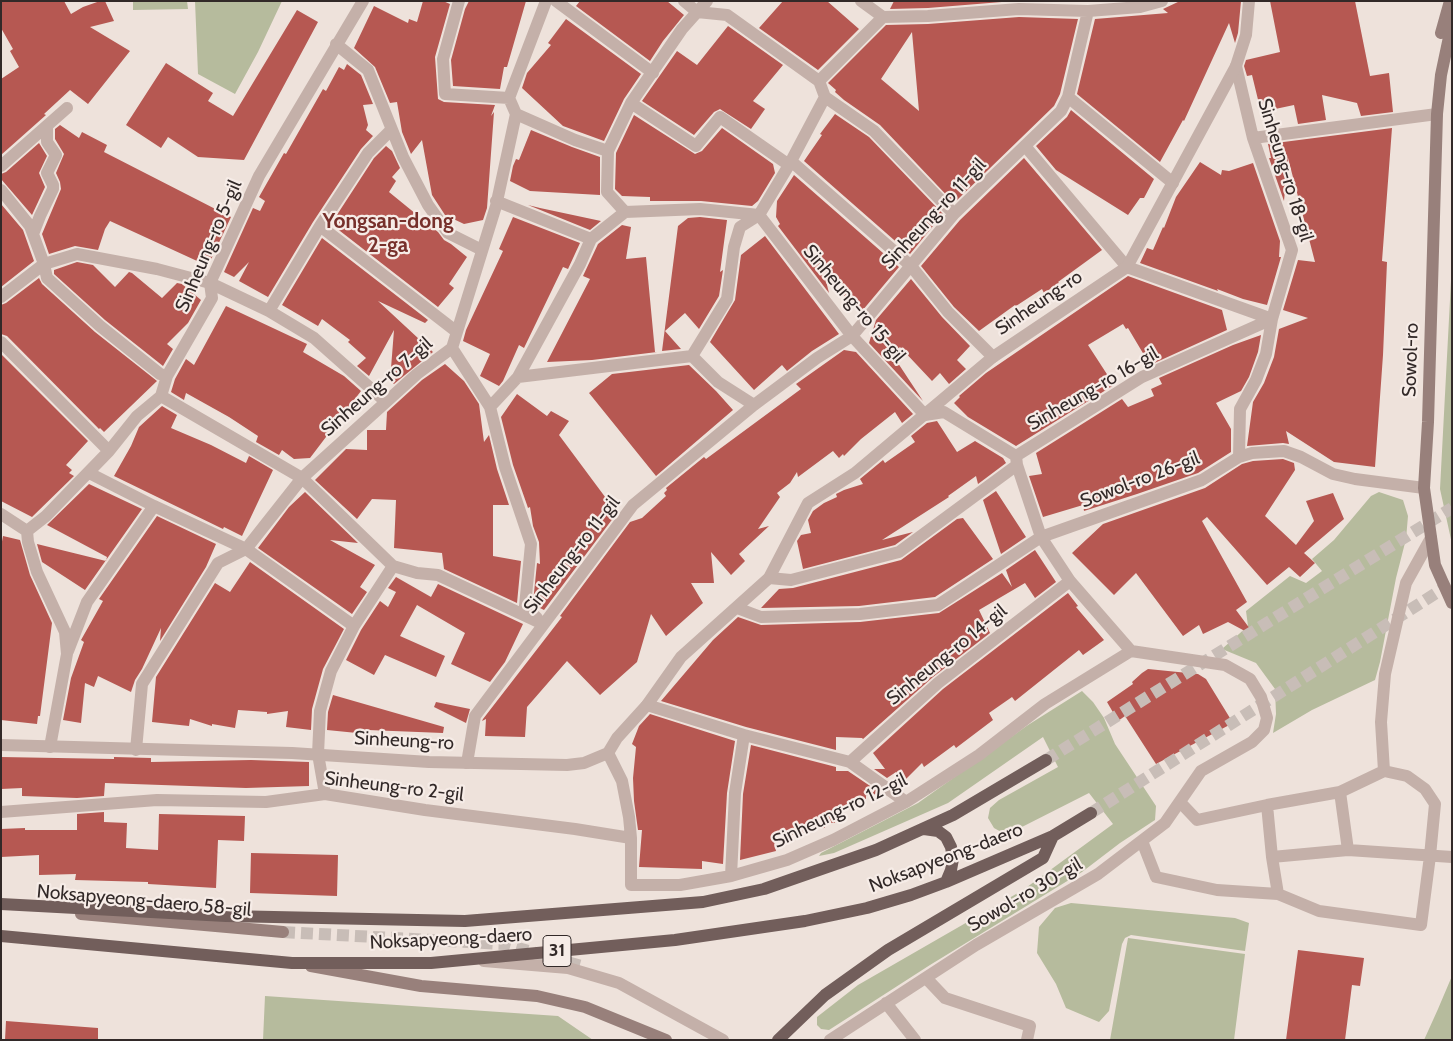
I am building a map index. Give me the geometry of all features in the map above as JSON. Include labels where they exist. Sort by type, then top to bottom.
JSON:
[{"type":"main road","name":"Sowol-ro","points":[[1438,114],[1434,71],[1443,24],[1450,1]]},
{"type":"main road","name":"Sowol-ro","points":[[1452,23],[1440,75],[1424,488],[1435,565],[1452,603]]},
{"type":"main road","name":"Noksapyeong-daero","points":[[1,905],[226,916],[465,921],[703,902],[764,889],[876,850],[953,815],[1046,760]]},
{"type":"main road","name":"Noksapyeong-daero","points":[[1,936],[292,963],[432,963],[674,940],[805,921],[867,908],[911,895],[1054,836],[1091,813]]},
{"type":"main road","points":[[924,828],[938,831],[946,837],[951,847],[952,870],[946,882]]},
{"type":"main road","points":[[778,1040],[826,995],[888,950],[1043,858],[1054,836]]},
{"type":"main road","name":"Noksapyeong-daero 58-gil","points":[[1,905],[283,932]]},
{"type":"main road","points":[[292,963],[421,986],[537,996],[585,1007],[660,1038]]},
{"type":"street","name":"Sinheung-ro 5-gil","points":[[161,396],[167,376],[212,298],[210,283],[259,176],[363,1]]},
{"type":"street","points":[[459,1],[443,59],[445,94],[509,98]]},
{"type":"street","points":[[546,1],[509,98],[516,114],[575,140],[608,151]]},
{"type":"street","points":[[556,1],[652,73]]},
{"type":"street","points":[[684,1],[697,12],[727,15],[819,81],[825,97],[874,131],[954,214]]},
{"type":"street","points":[[624,212],[607,192],[608,151],[631,103],[682,29],[707,1]]},
{"type":"street","points":[[861,1],[883,17],[928,16],[1019,9],[1088,11],[1140,7],[1162,1]]},
{"type":"street","name":"Sinheung-ro","points":[[1,745],[318,754],[468,763],[567,765],[584,763],[608,753],[618,738],[647,705],[681,658],[770,578],[808,503],[854,473],[993,357],[1127,267],[1236,66],[1246,35],[1249,1]]},
{"type":"street","name":"Sinheung-ro 11-gil","points":[[468,763],[475,716],[633,505],[754,405],[817,358],[852,336],[954,214],[1061,111],[1068,97],[1088,11]]},
{"type":"street","points":[[819,81],[883,17]]},
{"type":"street","points":[[336,44],[368,70],[403,157],[428,205],[448,233],[482,250]]},
{"type":"street","name":"Sinheung-ro 18-gil","points":[[1236,66],[1253,138],[1292,250],[1272,319],[1266,354],[1256,380],[1240,408],[1239,457]]},
{"type":"street","points":[[692,356],[727,299],[734,247],[740,227],[759,215],[790,163],[825,97]]},
{"type":"street","points":[[1068,97],[1173,183]]},
{"type":"street","points":[[631,103],[696,146],[720,117],[790,163],[911,266],[948,312],[993,357]]},
{"type":"street","points":[[1,166],[68,108]]},
{"type":"street","name":"Sinheung-ro 7-gil","points":[[136,750],[142,684],[218,563],[246,549],[302,478],[417,374],[452,348],[496,201],[516,114]]},
{"type":"street","points":[[1253,138],[1438,114]]},
{"type":"street","points":[[33,234],[53,189],[53,185],[46,173],[56,155],[47,142],[47,126]]},
{"type":"street","points":[[269,311],[320,226],[368,153],[392,130]]},
{"type":"street","points":[[1025,146],[1127,267],[1272,319]]},
{"type":"street","points":[[1,190],[30,226],[47,278],[100,326],[160,374],[167,376]]},
{"type":"street","points":[[496,201],[591,239]]},
{"type":"street","points":[[490,407],[518,377],[580,264],[591,239],[624,212],[700,209],[759,215]]},
{"type":"street","name":"Sinheung-ro 15-gil","points":[[759,215],[852,336],[924,415]]},
{"type":"street","points":[[320,226],[457,332]]},
{"type":"street","points":[[1,297],[44,264],[77,254],[157,269],[210,283],[269,311],[314,338],[386,402]]},
{"type":"street","name":"Sinheung-ro 16-gil","points":[[924,415],[944,412],[1017,461],[1142,377],[1272,319]]},
{"type":"street","points":[[1,342],[109,451]]},
{"type":"street","points":[[452,348],[490,407],[505,467],[530,544],[525,606],[543,624]]},
{"type":"street","points":[[518,377],[692,356]]},
{"type":"street","points":[[692,356],[718,382],[754,405]]},
{"type":"street","points":[[27,531],[46,516],[89,473],[138,416],[161,396],[302,478],[394,566],[416,573],[438,574],[543,624]]},
{"type":"street","name":"Sowol-ro 26-gil","points":[[1041,537],[1202,480],[1239,457],[1252,453],[1284,451],[1301,457],[1333,474],[1355,479],[1424,488]]},
{"type":"street","points":[[770,578],[791,580],[899,552],[1017,461],[1041,537],[1070,581],[1131,651],[1225,665],[1250,679],[1261,697],[1267,718],[1264,730],[1252,742],[1201,771],[1180,802],[1197,820],[1340,792],[1384,771],[1407,776],[1425,789],[1434,804],[1430,856],[1421,925],[1319,910],[1278,894],[1217,890],[1156,877],[1142,841]]},
{"type":"street","points":[[89,473],[246,549],[354,626]]},
{"type":"street","points":[[50,747],[67,654],[87,602],[154,506]]},
{"type":"street","points":[[1,514],[27,531]]},
{"type":"street","points":[[27,531],[28,542],[37,572],[65,632],[67,654]]},
{"type":"street","points":[[737,608],[760,616],[770,616],[860,614],[938,605],[1041,537]]},
{"type":"street","points":[[1384,771],[1381,722],[1385,674],[1406,583],[1431,538]]},
{"type":"street","points":[[324,794],[318,754],[320,711],[331,671],[354,626],[394,566]]},
{"type":"street","name":"Sinheung-ro 14-gil","points":[[850,762],[938,683],[1070,581]]},
{"type":"street","name":"Sinheung-ro 12-gil","points":[[608,753],[622,781],[629,817],[631,885],[680,885],[731,876],[787,860],[833,840],[906,802],[980,755],[1045,704],[1131,651]]},
{"type":"street","points":[[647,705],[744,735],[850,762],[906,802]]},
{"type":"street","points":[[731,876],[735,793],[744,735]]},
{"type":"street","points":[[1340,792],[1348,850]]},
{"type":"street","name":"Sinheung-ro 2-gil","points":[[1,812],[157,800],[266,802],[324,794],[425,810],[631,838]]},
{"type":"street","name":"Sowol-ro 30-gil","points":[[830,1040],[976,945],[1098,874],[1165,823],[1180,802]]},
{"type":"street","points":[[1267,805],[1278,894]]},
{"type":"street","points":[[1272,857],[1348,850],[1452,857]]},
{"type":"street","points":[[464,960],[568,968],[619,983],[723,1040]]},
{"type":"street","points":[[926,978],[945,998],[1030,1026],[1027,1040]]},
{"type":"street","points":[[886,1003],[915,1040]]},
{"type":"green space","points":[[133,1],[187,1],[188,9],[133,10]]},
{"type":"green space","points":[[195,1],[282,1],[258,52],[235,94],[198,74]]},
{"type":"green space","points":[[1452,262],[1452,544],[1440,489]]},
{"type":"green space","points":[[1379,492],[1403,500],[1408,516],[1406,539],[1375,680],[1312,710],[1273,733],[1276,714],[1275,689],[1256,663],[1222,649],[1248,626],[1246,611],[1290,576],[1306,583],[1322,571],[1312,559],[1334,540],[1371,496]]},
{"type":"green space","points":[[1082,691],[1093,702],[1104,718],[1115,744],[1156,806],[1155,820],[1120,843],[1082,872],[930,965],[829,1030],[821,1029],[817,1025],[817,1017],[858,985],[1023,890],[1113,824],[1089,793],[1014,831],[1003,833],[994,828],[988,818],[990,808],[999,800],[1058,767],[1043,737],[948,803],[834,853],[819,856],[821,853],[918,803],[1028,725]]},
{"type":"green space","points":[[1071,903],[1235,918],[1249,923],[1245,951],[1131,935],[1125,938],[1122,944],[1109,1011],[1099,1022],[1066,1008],[1056,984],[1037,953],[1039,927],[1055,908]]},
{"type":"green space","points":[[1128,938],[1245,954],[1234,1040],[1110,1040]]},
{"type":"green space","points":[[1452,976],[1452,1040],[1424,1040],[1438,1009]]},
{"type":"green space","points":[[265,996],[558,1016],[593,1040],[263,1040]]},
{"type":"building","points":[[1,1],[64,1],[71,14],[83,7],[105,1],[114,21],[90,27],[130,51],[88,104],[70,90],[44,114],[46,115],[1,155],[1,79],[19,67],[10,51],[13,49],[1,28]]},
{"type":"building","points":[[423,1],[443,1],[450,4],[435,57],[438,99],[444,102],[495,105],[491,116],[494,112],[487,208],[483,220],[464,224],[445,215],[432,195],[422,140],[411,154],[402,132],[397,102],[390,103],[375,67],[354,48],[374,6],[408,23],[409,19],[417,22]]},
{"type":"building","points":[[469,1],[526,1],[507,67],[504,67],[500,89],[453,86],[451,60]]},
{"type":"building","points":[[580,1],[667,1],[684,15],[650,61],[576,6]]},
{"type":"building","points":[[783,1],[827,1],[859,29],[818,70],[759,28]]},
{"type":"building","points":[[894,1],[1014,1],[890,9]]},
{"type":"building","points":[[1180,1],[1241,1],[1238,33],[1235,43],[1229,23],[1184,121],[1160,162],[1077,94],[1095,19],[1168,13],[1163,9]]},
{"type":"building","points":[[1270,1],[1355,1],[1370,76],[1389,73],[1393,112],[1361,116],[1357,103],[1322,95],[1326,120],[1298,124],[1294,105],[1261,112],[1252,75],[1247,76],[1244,66],[1246,60],[1280,52]]},
{"type":"building","points":[[297,10],[318,22],[244,160],[198,157],[168,137],[161,148],[126,125],[166,63],[213,93],[208,101],[233,116]]},
{"type":"building","points":[[1019,17],[1078,19],[1060,94],[1054,106],[954,203],[880,125],[844,100],[828,83],[886,25],[928,24]],"holes":[[[912,32],[919,111],[881,79]]]},
{"type":"building","points":[[566,19],[641,74],[624,99],[604,141],[563,126],[522,88],[527,73],[551,45],[548,43]]},
{"type":"building","points":[[728,26],[783,65],[753,101],[765,109],[751,129],[720,109],[714,112],[694,135],[642,101],[677,51],[697,65]]},
{"type":"building","points":[[347,64],[361,75],[373,104],[363,105],[368,125],[366,130],[373,136],[361,149],[313,222],[268,297],[239,281],[249,262],[234,277],[224,272],[253,208],[260,211],[265,201],[259,197],[284,153],[286,154],[323,89],[326,91],[339,67],[344,70]]},
{"type":"building","points":[[1071,110],[1154,179],[1144,198],[1140,198],[1128,215],[1056,170],[1036,146],[1067,117]]},
{"type":"building","points":[[835,114],[869,137],[943,214],[910,254],[804,161],[822,135],[820,134]]},
{"type":"building","points":[[634,115],[695,154],[702,151],[722,128],[773,164],[775,173],[758,201],[752,206],[701,201],[650,201],[650,197],[622,196],[615,189],[616,153]]},
{"type":"building","points":[[60,125],[79,138],[82,132],[107,145],[104,152],[231,217],[208,266],[110,221],[105,229],[98,250],[75,246],[49,254],[42,234],[61,189],[56,173],[64,154],[55,139],[55,129]]},
{"type":"building","points":[[1392,128],[1382,261],[1387,262],[1375,467],[1334,462],[1286,431],[1289,444],[1247,446],[1253,402],[1264,383],[1274,357],[1279,329],[1308,318],[1283,310],[1298,260],[1315,262],[1288,158],[1284,201],[1269,158],[1271,158],[1268,144]]},
{"type":"building","points":[[531,130],[600,157],[600,195],[530,191],[510,181],[513,166],[516,159],[519,160]]},
{"type":"building","points":[[39,143],[47,156],[39,173],[45,187],[32,215],[1,179],[1,174],[6,172]]},
{"type":"building","points":[[386,146],[392,151],[400,168],[392,177],[396,181],[389,192],[438,232],[444,240],[467,257],[449,284],[454,288],[438,307],[331,224],[374,158]]},
{"type":"building","points":[[1024,158],[1102,250],[1044,293],[1042,289],[1015,305],[979,331],[954,307],[921,266],[960,220]]},
{"type":"building","points":[[1200,162],[1221,175],[1222,170],[1229,171],[1253,163],[1280,241],[1279,257],[1281,257],[1267,305],[1243,299],[1217,289],[1218,291],[1140,263],[1147,248],[1153,250],[1176,197]]},
{"type":"building","points":[[794,175],[899,267],[862,311],[858,312],[824,273],[829,293],[778,226],[780,224],[776,217],[777,201]]},
{"type":"building","points":[[1,204],[23,230],[34,261],[1,287]]},
{"type":"building","points":[[528,205],[540,208],[601,221],[590,230]]},
{"type":"building","points":[[513,217],[580,243],[568,269],[563,267],[524,348],[519,345],[499,386],[480,376],[490,354],[463,341],[466,330],[503,251],[499,249]]},
{"type":"building","points":[[700,217],[727,220],[720,272],[723,270],[719,296],[699,329],[685,313],[665,331],[681,349],[662,351],[678,226],[688,218]]},
{"type":"building","points":[[622,225],[631,227],[626,259],[646,257],[655,352],[657,352],[592,360],[547,362],[590,279],[583,276],[598,244]]},
{"type":"building","points":[[765,236],[839,334],[812,351],[787,371],[782,365],[754,390],[710,342],[735,300],[741,255]]},
{"type":"building","points":[[322,238],[428,320],[425,323],[378,301],[433,352],[394,384],[390,381],[394,330],[369,376],[357,366],[366,358],[348,342],[350,340],[322,319],[318,326],[282,305]]},
{"type":"building","points":[[77,262],[93,265],[115,287],[129,272],[162,298],[177,283],[182,284],[201,300],[188,323],[167,344],[173,349],[163,366],[105,320],[54,274],[54,270]]},
{"type":"building","points":[[1128,276],[1222,310],[1227,330],[1150,365],[1128,328],[1126,329],[1123,324],[1088,345],[1114,385],[1016,446],[968,417],[954,403],[959,396],[986,373]]},
{"type":"building","points":[[39,278],[42,284],[95,332],[157,381],[104,432],[7,336],[1,334],[1,305]]},
{"type":"building","points":[[911,279],[942,317],[970,346],[957,360],[966,369],[949,384],[940,373],[932,381],[900,347],[892,354],[923,401],[869,343],[876,320]]},
{"type":"building","points":[[226,306],[307,344],[303,352],[344,376],[361,391],[310,458],[294,459],[282,450],[279,455],[256,442],[258,436],[229,417],[186,393],[184,400],[171,392],[175,379],[186,359],[194,365]]},
{"type":"building","points":[[1261,335],[1258,352],[1249,377],[1241,391],[1216,403],[1231,429],[1231,452],[1198,473],[1084,511],[1083,505],[1043,517],[1029,476],[1042,474],[1036,453],[1122,399],[1128,407],[1154,396],[1151,389],[1162,384],[1159,378],[1233,345]]},
{"type":"building","points":[[844,350],[856,352],[913,414],[902,423],[895,412],[861,439],[844,456],[843,454],[839,458],[833,451],[798,477],[797,472],[790,483],[777,493],[780,497],[758,529],[769,526],[739,554],[745,561],[731,575],[711,552],[714,583],[691,583],[703,603],[666,636],[651,614],[637,662],[600,695],[567,661],[527,707],[525,737],[485,736],[486,719],[482,721],[483,719],[562,617],[560,616],[630,522],[642,518],[666,496],[664,493],[667,490],[666,488],[704,457],[706,459],[801,389],[796,384]]},
{"type":"building","points":[[1,354],[88,441],[66,465],[72,470],[69,473],[74,476],[32,517],[1,501]]},
{"type":"building","points":[[445,364],[464,381],[479,404],[484,442],[489,435],[497,469],[509,505],[493,505],[493,556],[521,561],[517,603],[444,569],[442,553],[394,548],[396,500],[372,499],[357,519],[315,480],[346,449],[367,450],[367,430],[386,430],[387,412],[422,380]]},
{"type":"building","points":[[689,365],[733,410],[656,476],[589,393],[612,374]]},
{"type":"building","points":[[517,394],[547,416],[551,411],[569,421],[559,435],[617,513],[544,610],[533,603],[537,563],[540,564],[539,542],[533,526],[530,507],[528,508],[513,465],[501,417]]},
{"type":"building","points":[[162,406],[177,415],[171,428],[211,445],[246,463],[249,456],[273,470],[242,536],[224,527],[223,529],[114,476],[131,446],[139,427]]},
{"type":"building","points":[[937,421],[957,452],[975,441],[1003,458],[1006,463],[978,484],[976,476],[949,497],[882,540],[913,532],[895,545],[803,569],[797,541],[801,535],[811,533],[808,520],[813,511],[837,497],[836,494],[863,484],[860,479],[883,460],[885,463],[915,442],[911,436],[927,423]]},
{"type":"building","points":[[1283,459],[1294,463],[1295,470],[1265,516],[1296,545],[1314,521],[1306,501],[1333,493],[1344,519],[1304,553],[1315,563],[1300,577],[1289,567],[1267,585],[1207,517],[1202,521],[1247,602],[1236,610],[1256,637],[1228,622],[1203,634],[1199,625],[1183,636],[1136,573],[1114,595],[1072,553],[1103,524],[1205,488],[1242,464],[1253,461]]},
{"type":"building","points":[[89,484],[142,509],[106,560],[107,557],[47,525]]},
{"type":"building","points":[[996,491],[1026,537],[1001,554],[983,500]]},
{"type":"building","points":[[305,492],[358,543],[330,540],[375,565],[360,587],[367,592],[352,614],[258,548],[289,507]]},
{"type":"building","points":[[157,516],[216,544],[206,567],[160,641],[161,628],[131,692],[98,676],[94,687],[85,683],[81,723],[63,720],[71,678],[84,642],[81,640],[103,601],[99,599]]},
{"type":"building","points":[[963,518],[993,559],[935,597],[859,606],[761,608],[779,589],[793,588],[901,560],[957,519]]},
{"type":"building","points":[[3,536],[20,540],[30,575],[52,623],[40,716],[38,716],[37,724],[1,720],[1,547]]},
{"type":"building","points":[[37,544],[105,561],[85,590],[42,562]]},
{"type":"building","points":[[1035,550],[1056,582],[1035,598],[1025,583],[979,610],[990,633],[933,677],[863,739],[836,737],[836,750],[746,727],[661,701],[713,640],[738,617],[761,625],[860,622],[939,613],[1002,573],[1012,587],[1006,570]]},
{"type":"building","points":[[250,562],[344,629],[323,669],[312,709],[311,730],[286,727],[288,711],[267,714],[267,712],[238,710],[235,728],[212,724],[212,726],[190,719],[189,726],[152,722],[156,677],[215,583],[230,592]]},
{"type":"building","points":[[396,577],[431,597],[438,584],[523,624],[505,662],[490,682],[451,664],[465,633],[417,605],[400,636],[445,656],[436,677],[385,655],[374,675],[346,660],[361,630],[380,601],[388,607],[396,592],[388,588]]},
{"type":"building","points":[[1068,593],[1078,606],[1076,607],[1104,640],[1083,655],[1079,650],[1015,701],[1012,697],[989,713],[993,720],[956,748],[954,745],[924,767],[922,763],[902,783],[896,772],[887,778],[874,769],[885,769],[873,753],[943,689]]},
{"type":"building","points":[[1148,669],[1198,674],[1206,679],[1233,723],[1156,764],[1125,716],[1118,721],[1107,702],[1133,684],[1132,682]]},
{"type":"building","points":[[333,695],[444,727],[443,733],[368,730],[367,734],[327,730],[328,712]]},
{"type":"building","points":[[436,702],[470,709],[466,723],[434,707]]},
{"type":"building","points":[[650,714],[735,741],[727,793],[723,864],[702,861],[702,869],[639,867],[642,830],[638,830],[634,801],[633,778],[636,747],[632,744],[639,726]]},
{"type":"building","points":[[751,745],[836,767],[836,771],[848,771],[876,790],[876,794],[866,796],[866,799],[855,801],[855,809],[834,811],[835,823],[824,823],[825,828],[804,829],[804,833],[773,837],[776,851],[740,860],[743,794]]},
{"type":"building","points":[[1,757],[151,758],[151,762],[251,760],[309,762],[309,786],[246,788],[105,783],[104,796],[77,798],[22,796],[22,788],[1,789]]},
{"type":"building","points":[[104,812],[104,822],[127,823],[126,848],[158,850],[159,814],[245,816],[244,841],[218,840],[216,888],[148,884],[148,882],[75,880],[76,874],[39,875],[39,855],[1,857],[1,829],[77,830],[77,814]]},
{"type":"building","points":[[251,853],[338,855],[337,896],[250,893]]},
{"type":"building","points":[[1298,950],[1364,958],[1360,986],[1352,985],[1345,1040],[1286,1040]]},
{"type":"building","points":[[6,1021],[98,1028],[98,1040],[5,1040]]},
{"type":"tunnel","points":[[1046,760],[1452,508]]},
{"type":"tunnel","points":[[1091,813],[1452,583]]},
{"type":"tunnel","points":[[283,932],[504,944],[581,966]]},
{"type":"district","name":"Yongsan-dong 2-ga","points":[[388,234]]}]
